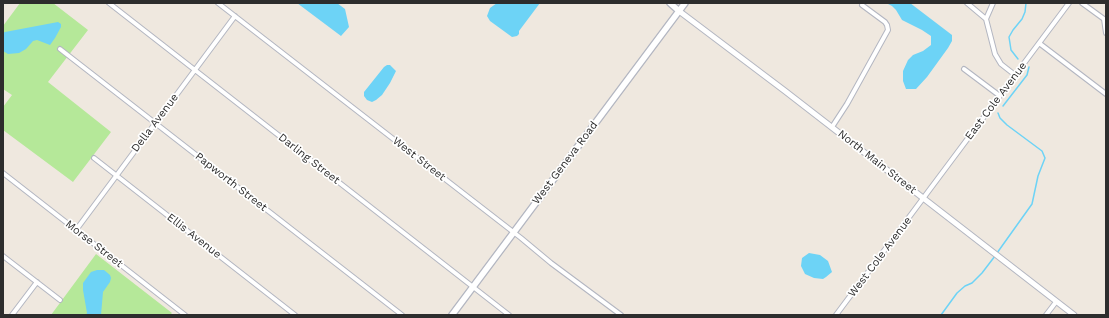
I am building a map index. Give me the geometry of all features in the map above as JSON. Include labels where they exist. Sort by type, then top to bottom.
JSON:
[{"type":"main road","points":[[670,3],[679,11]]},
{"type":"main road","name":"West Geneva Road","points":[[452,315],[685,3]]},
{"type":"street","name":"Darling Street","points":[[108,3],[510,315]]},
{"type":"street","name":"West Street","points":[[218,3],[551,263],[621,315]]},
{"type":"street","points":[[966,3],[986,19],[996,57],[1001,64],[1015,75]]},
{"type":"street","points":[[986,19],[993,3]]},
{"type":"street","name":"East Cole Avenue","points":[[923,198],[1069,3]]},
{"type":"street","points":[[1082,3],[1104,19],[1106,33]]},
{"type":"street","points":[[832,127],[847,104],[888,30],[885,22],[862,5]]},
{"type":"street","name":"North Main Street","points":[[679,11],[832,127],[1074,315]]},
{"type":"street","name":"Della Avenue","points":[[76,230],[235,16]]},
{"type":"street","points":[[1039,43],[1106,94]]},
{"type":"street","name":"Papworth Street","points":[[60,49],[402,315]]},
{"type":"street","points":[[964,69],[1000,96]]},
{"type":"street","name":"Ellis Avenue","points":[[94,158],[294,315]]},
{"type":"street","name":"Morse Street","points":[[3,173],[185,315]]},
{"type":"street","name":"West Cole Avenue","points":[[836,315],[923,198]]},
{"type":"street","points":[[3,256],[60,300]]},
{"type":"street","points":[[12,315],[36,282]]},
{"type":"street","points":[[1046,315],[1056,302]]},
{"type":"green space","points":[[20,3],[53,3],[88,30],[48,82],[111,132],[73,182],[3,130],[3,107],[12,95],[3,89],[3,26]]},
{"type":"green space","points":[[96,254],[172,313],[170,315],[51,315]]},
{"type":"water","points":[[297,3],[337,3],[345,9],[349,27],[341,36]]},
{"type":"water","points":[[497,3],[540,3],[519,31],[519,34],[512,37],[490,21],[487,16],[490,8]]},
{"type":"water","points":[[886,3],[910,3],[952,35],[952,41],[948,48],[927,77],[916,89],[906,89],[903,81],[903,71],[908,60],[913,55],[923,51],[931,45],[931,36],[902,20],[896,10]]},
{"type":"water","points":[[58,22],[61,24],[61,27],[50,45],[37,40],[33,41],[26,49],[19,53],[8,54],[3,51],[3,33]]},
{"type":"water","points":[[387,65],[390,65],[396,71],[390,83],[382,95],[376,100],[372,102],[367,100],[364,96],[364,92]]},
{"type":"water","points":[[809,253],[820,255],[828,261],[832,272],[823,279],[814,278],[805,274],[801,266],[802,258]]},
{"type":"water","points":[[104,270],[110,275],[111,278],[103,292],[101,315],[86,315],[83,283],[91,272]]},
{"type":"waterway","points":[[1018,59],[1011,50],[1009,37],[1022,19],[1025,12],[1026,3]]},
{"type":"waterway","points":[[1003,106],[1027,75],[1029,67]]},
{"type":"waterway","points":[[997,253],[1032,204],[1038,176],[1045,158],[1042,151],[1007,125],[1000,118],[998,113]]},
{"type":"waterway","points":[[941,315],[957,293],[965,286],[972,283],[995,256]]}]
